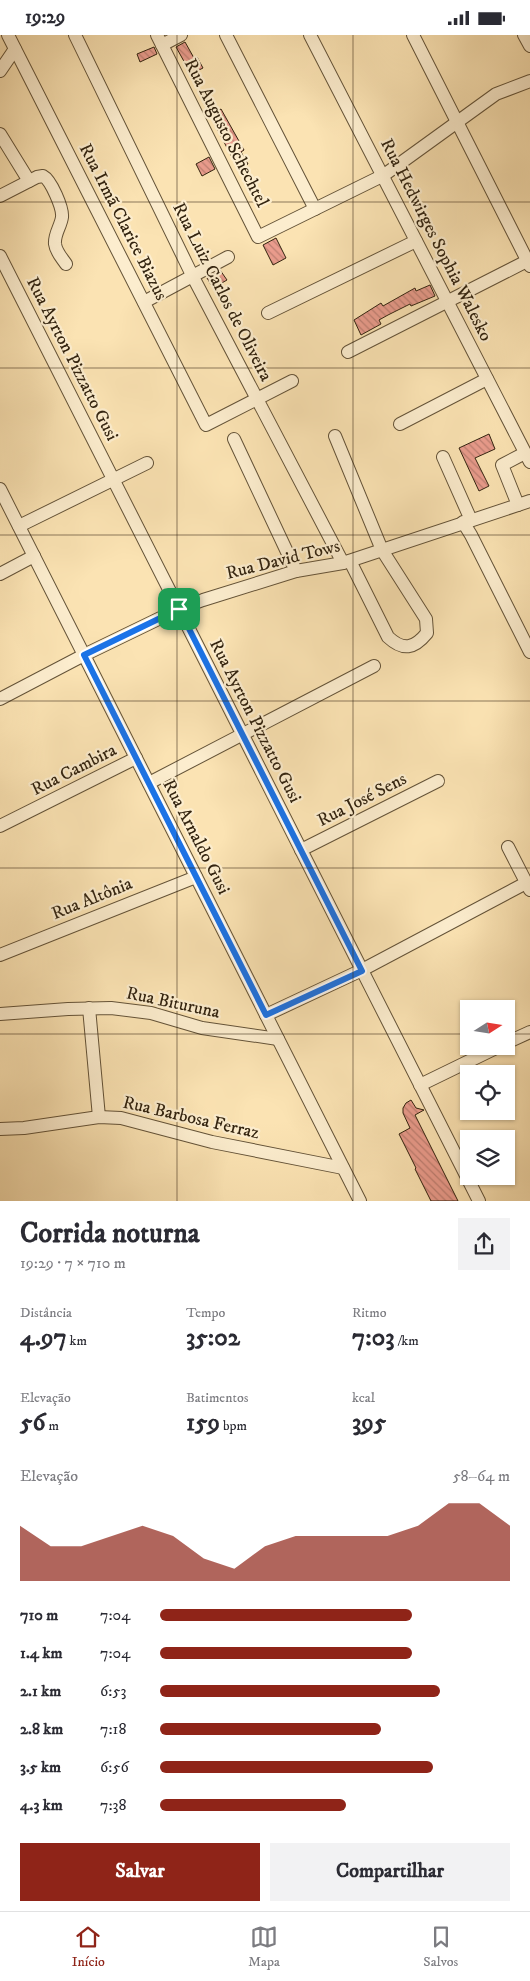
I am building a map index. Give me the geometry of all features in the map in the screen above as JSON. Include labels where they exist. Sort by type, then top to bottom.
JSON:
[{"type":"street","name":"Rua Irmã Clarice Biazus","points":[[8,35],[206,425],[257,398]]},
{"type":"street","name":"Rua Luiz Carlos de Oliveira","points":[[75,35],[192,275],[388,637],[395,644],[404,647],[418,643],[427,633],[426,619],[382,550],[335,437]]},
{"type":"street","name":"Rua Augusto Schechtel","points":[[181,35],[160,40],[258,237],[315,209]]},
{"type":"street","points":[[226,35],[315,209],[384,175],[496,94],[530,81]]},
{"type":"street","name":"Rua Hedwirges Sophia Walesko","points":[[310,35],[528,457]]},
{"type":"street","points":[[348,352],[447,302],[529,264],[412,35]]},
{"type":"street","points":[[524,35],[530,46]]},
{"type":"street","points":[[0,71],[15,49]]},
{"type":"street","points":[[0,134],[29,181]]},
{"type":"street","points":[[0,195],[43,176],[48,179],[62,211],[62,218],[54,239],[55,247],[66,264]]},
{"type":"street","points":[[268,313],[416,241]]},
{"type":"street","name":"Rua Ayrton Pizzatto Gusi","points":[[0,256],[479,1201]]},
{"type":"street","points":[[144,301],[228,257]]},
{"type":"street","points":[[400,424],[487,379]]},
{"type":"street","points":[[257,398],[292,381]]},
{"type":"street","points":[[234,439],[296,571]]},
{"type":"street","points":[[443,457],[471,535],[530,652]]},
{"type":"street","points":[[524,503],[502,465],[528,457]]},
{"type":"street","points":[[19,526],[147,463]]},
{"type":"street","name":"Rua Arnaldo Gusi","points":[[0,489],[360,1201]]},
{"type":"street","name":"Rua David Tows","points":[[0,699],[84,655],[179,609],[228,591],[296,571],[347,562],[524,503]]},
{"type":"street","points":[[0,574],[34,556]]},
{"type":"street","points":[[149,783],[374,665]]},
{"type":"street","name":"Rua Cambira","points":[[0,826],[136,758]]},
{"type":"street","name":"Rua José Sens","points":[[301,850],[438,781]]},
{"type":"street","points":[[266,1015],[362,971],[496,899],[528,886],[508,847]]},
{"type":"street","name":"Rua Altônia","points":[[0,955],[196,877]]},
{"type":"street","points":[[89,1008],[99,1117]]},
{"type":"street","name":"Rua Bituruna","points":[[0,1014],[110,1008],[151,1013],[202,1028],[278,1039]]},
{"type":"street","points":[[515,1039],[530,1032]]},
{"type":"street","points":[[420,1085],[482,1055]]},
{"type":"street","name":"Rua Barbosa Ferraz","points":[[0,1129],[24,1128],[99,1117],[121,1118],[212,1142],[343,1167]]},
{"type":"building","points":[[185,42],[194,58],[197,57],[203,68],[191,74],[176,47]]},
{"type":"building","points":[[154,47],[157,54],[140,62],[137,54]]},
{"type":"building","points":[[221,109],[244,150],[241,152],[248,164],[238,169],[210,115]]},
{"type":"building","points":[[209,157],[215,169],[202,176],[196,164]]},
{"type":"building","points":[[276,238],[286,258],[273,265],[263,245]]},
{"type":"building","points":[[220,270],[227,280],[213,288],[207,278]]},
{"type":"building","points":[[430,285],[435,296],[411,306],[410,304],[388,315],[379,320],[381,324],[361,335],[354,320],[381,303],[383,306],[415,288],[416,291]]},
{"type":"building","points":[[489,434],[495,449],[475,458],[489,486],[479,491],[459,448]]},
{"type":"building","points":[[411,1100],[416,1108],[424,1110],[415,1115],[458,1201],[431,1201],[415,1169],[399,1134],[410,1128],[403,1113],[403,1108]]},
{"type":"route","points":[[179,609],[362,971],[266,1015],[84,655],[179,609]]}]
